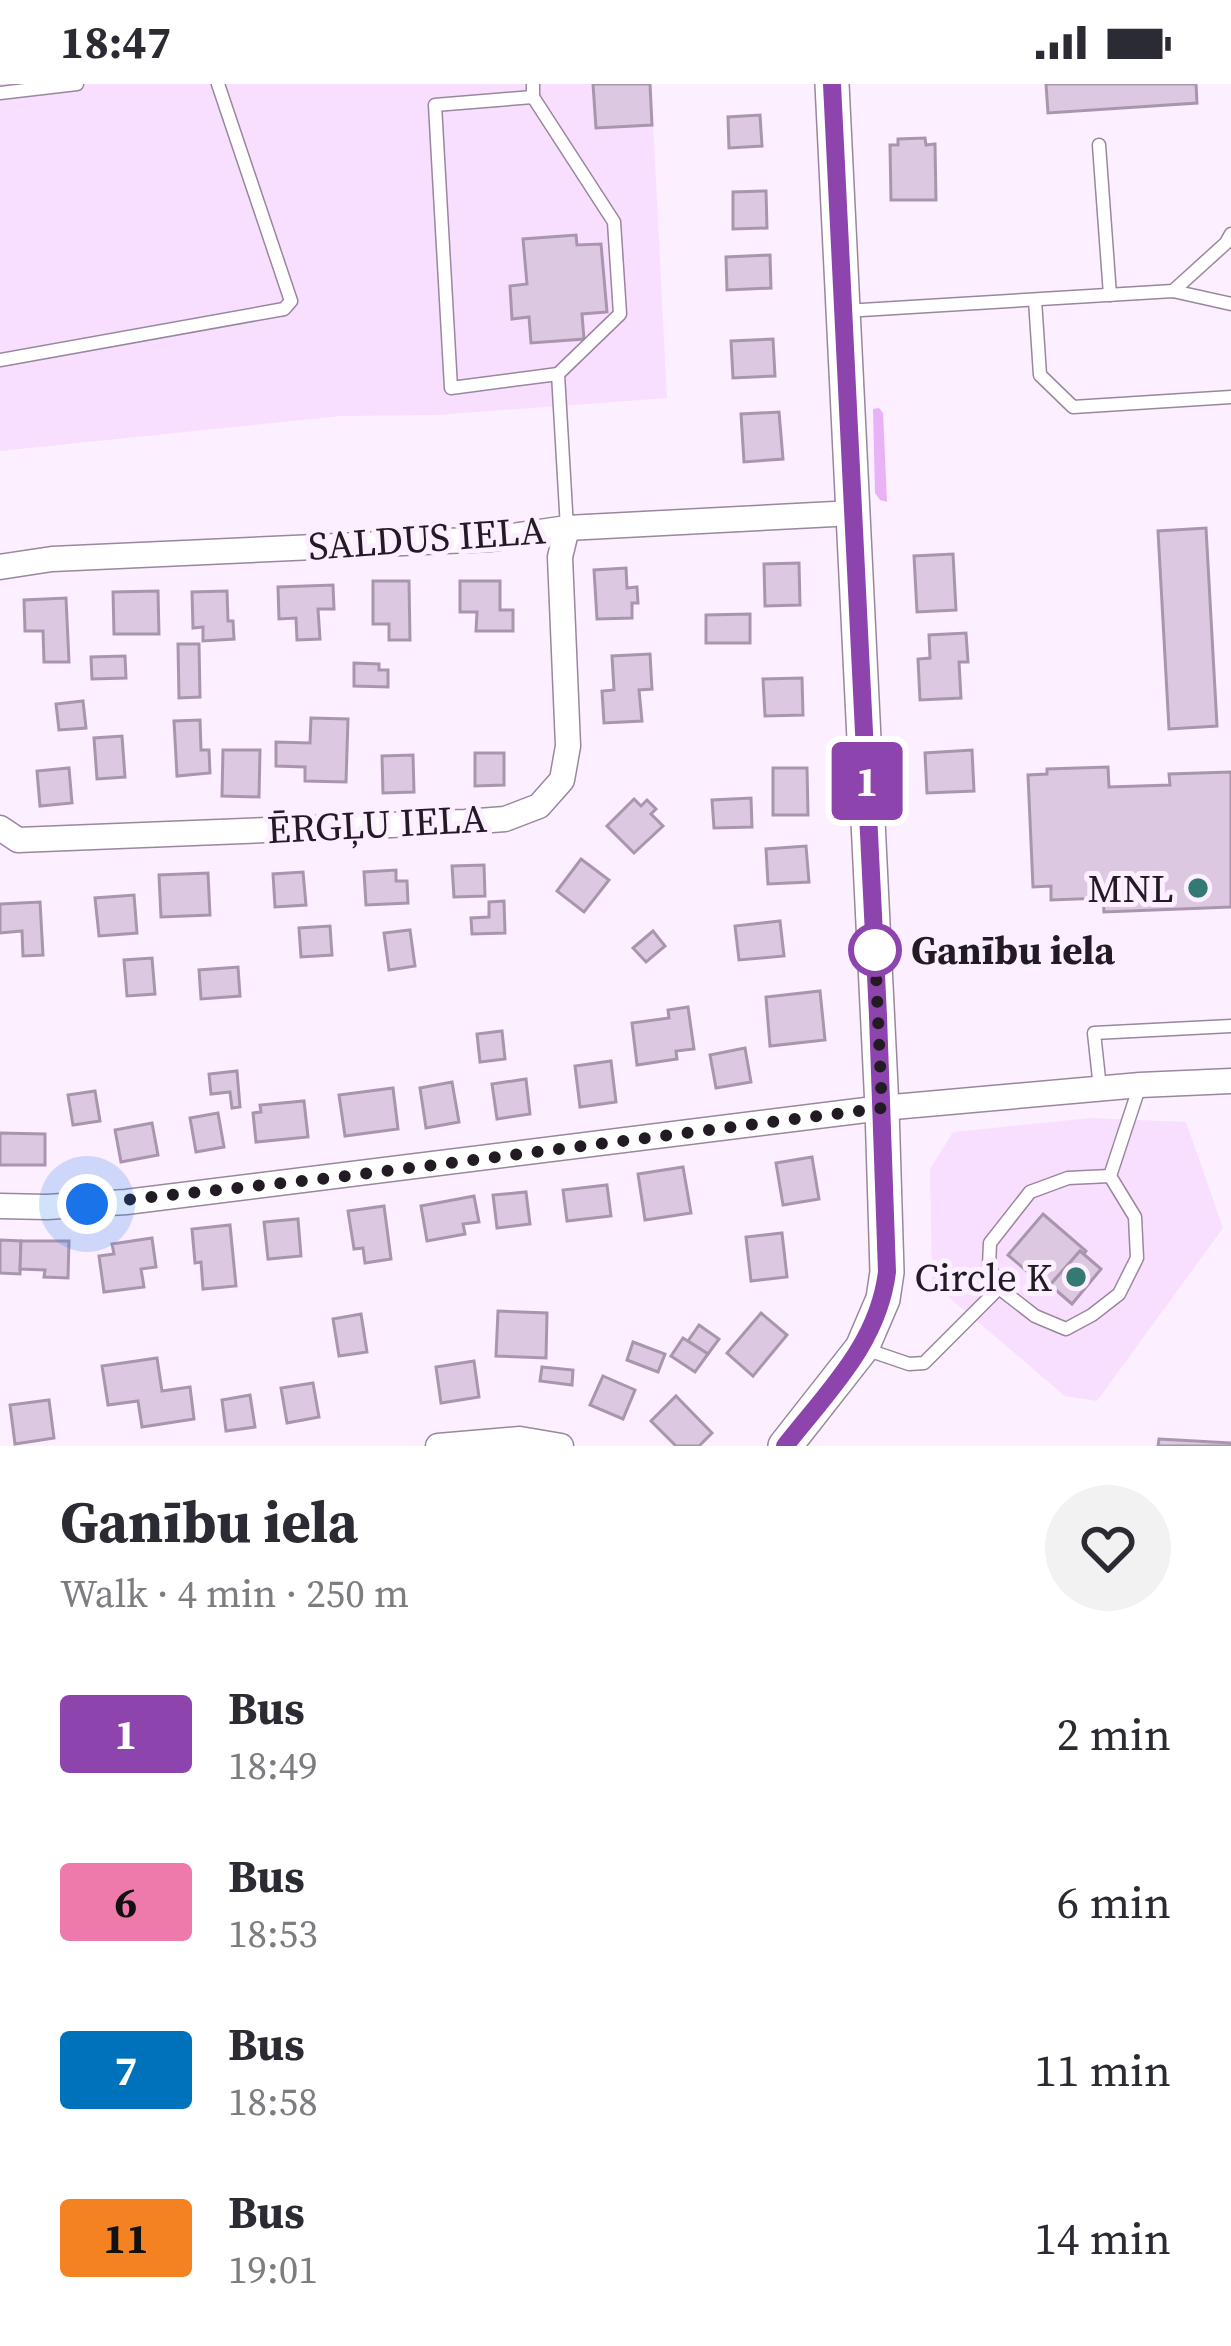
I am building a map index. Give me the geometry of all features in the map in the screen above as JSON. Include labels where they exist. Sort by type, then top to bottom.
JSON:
[{"type":"street","points":[[785,1446],[862,1348],[884,1299],[887,1272],[832,84]]},
{"type":"street","name":"SALDUS IELA","points":[[0,567],[52,560],[491,539],[567,528],[854,514]]},
{"type":"street","name":"ĒRGĻU IELA","points":[[6,837],[465,822],[505,819],[539,806],[562,780],[568,746],[560,557],[567,528]]},
{"type":"street","points":[[0,1206],[126,1202],[882,1108],[1231,1081]]},
{"type":"street","points":[[438,1446],[520,1438],[561,1446]]},
{"type":"lane","points":[[0,93],[76,84]]},
{"type":"lane","points":[[0,360],[284,309],[291,301],[218,84]]},
{"type":"lane","points":[[533,90],[614,222],[620,314],[558,374],[451,388],[435,105],[533,90]]},
{"type":"lane","points":[[1099,145],[1110,295]]},
{"type":"lane","points":[[1172,291],[1226,244],[1231,234]]},
{"type":"lane","points":[[844,311],[1172,291],[1231,304]]},
{"type":"lane","points":[[1035,300],[1040,375],[1072,407],[1231,397]]},
{"type":"lane","points":[[558,374],[567,528]]},
{"type":"lane","points":[[1100,1088],[1094,1033],[1231,1026]]},
{"type":"lane","points":[[1110,1176],[1067,1178],[1030,1192],[990,1243],[989,1266],[998,1288],[1035,1316],[1066,1329],[1119,1294],[1137,1258],[1135,1217],[1110,1176],[1140,1085]]},
{"type":"lane","points":[[862,1348],[909,1364],[924,1363],[998,1288]]},
{"type":"shaded area","points":[[0,84],[651,84],[667,398],[436,415],[341,416],[0,451]]},
{"type":"shaded area","points":[[879,408],[887,502],[875,493],[873,409]]},
{"type":"shaded area","points":[[1091,1118],[1186,1122],[1223,1228],[1097,1401],[1065,1396],[932,1283],[930,1169],[953,1132]]},
{"type":"building","points":[[593,84],[650,84],[652,125],[596,128]]},
{"type":"building","points":[[1046,84],[1196,84],[1197,103],[1048,113]]},
{"type":"building","points":[[760,115],[762,146],[729,148],[728,117]]},
{"type":"building","points":[[925,138],[926,145],[935,144],[936,200],[891,200],[890,145],[898,145],[898,139]]},
{"type":"building","points":[[766,191],[767,228],[733,229],[733,192]]},
{"type":"building","points":[[576,235],[577,245],[601,244],[607,312],[582,314],[584,339],[531,343],[529,317],[512,319],[510,286],[527,284],[523,239]]},
{"type":"building","points":[[770,255],[771,288],[727,290],[726,257]]},
{"type":"building","points":[[773,339],[775,376],[733,378],[731,341]]},
{"type":"building","points":[[779,412],[783,459],[744,462],[741,414]]},
{"type":"building","points":[[1206,528],[1217,726],[1169,729],[1158,531]]},
{"type":"building","points":[[953,554],[956,610],[917,612],[914,556]]},
{"type":"building","points":[[799,563],[800,605],[765,606],[764,564]]},
{"type":"building","points":[[626,568],[627,588],[637,587],[632,618],[597,619],[594,570]]},
{"type":"building","points":[[373,581],[409,581],[410,640],[389,640],[389,624],[373,624]]},
{"type":"building","points":[[460,581],[500,581],[500,610],[513,610],[513,631],[476,631],[477,612],[460,612]]},
{"type":"building","points":[[333,585],[334,609],[318,609],[320,639],[297,640],[296,618],[279,619],[278,587]]},
{"type":"building","points":[[158,591],[159,634],[114,634],[113,592]]},
{"type":"building","points":[[227,591],[234,639],[203,641],[203,627],[193,628],[192,592]]},
{"type":"building","points":[[66,598],[69,662],[44,662],[43,631],[25,631],[24,600]]},
{"type":"building","points":[[750,614],[750,643],[706,643],[706,615]]},
{"type":"building","points":[[966,633],[968,662],[959,662],[961,698],[920,700],[918,659],[930,658],[929,635]]},
{"type":"building","points":[[178,644],[199,644],[200,697],[179,698]]},
{"type":"building","points":[[650,654],[652,689],[639,690],[642,721],[604,723],[602,691],[614,690],[612,656]]},
{"type":"building","points":[[125,656],[126,678],[92,679],[91,657]]},
{"type":"building","points":[[354,663],[379,664],[379,670],[388,670],[388,687],[354,686]]},
{"type":"building","points":[[802,678],[803,715],[765,716],[763,679]]},
{"type":"building","points":[[83,701],[86,728],[59,730],[56,704]]},
{"type":"building","points":[[311,718],[348,719],[346,782],[305,781],[305,767],[276,766],[276,742],[310,743]]},
{"type":"building","points":[[200,720],[201,750],[209,750],[210,773],[177,776],[174,721]]},
{"type":"building","points":[[122,736],[125,777],[97,779],[94,738]]},
{"type":"building","points":[[223,750],[260,750],[259,797],[222,796]]},
{"type":"building","points":[[972,750],[974,791],[927,793],[925,753]]},
{"type":"building","points":[[475,753],[504,753],[504,785],[475,786]]},
{"type":"building","points":[[413,755],[414,792],[383,793],[382,756]]},
{"type":"building","points":[[1108,767],[1109,787],[1170,785],[1169,774],[1231,772],[1231,907],[1104,912],[1103,898],[1051,900],[1051,886],[1033,887],[1028,775],[1047,774],[1047,769]]},
{"type":"building","points":[[69,768],[72,803],[40,806],[37,771]]},
{"type":"building","points":[[773,768],[807,768],[808,815],[773,815]]},
{"type":"building","points":[[751,798],[752,827],[714,828],[712,800]]},
{"type":"building","points":[[634,799],[641,806],[647,800],[656,809],[651,814],[663,826],[634,853],[607,826]]},
{"type":"building","points":[[806,846],[809,882],[768,884],[766,849]]},
{"type":"building","points":[[581,859],[609,880],[584,912],[557,891]]},
{"type":"building","points":[[484,865],[485,896],[454,897],[452,866]]},
{"type":"building","points":[[396,870],[396,881],[407,881],[408,903],[366,905],[364,872]]},
{"type":"building","points":[[303,872],[306,905],[275,907],[273,874]]},
{"type":"building","points":[[208,873],[210,915],[161,917],[159,875]]},
{"type":"building","points":[[134,895],[137,933],[99,936],[95,898]]},
{"type":"building","points":[[504,901],[505,933],[472,934],[471,918],[489,917],[489,902]]},
{"type":"building","points":[[40,902],[43,955],[23,956],[22,931],[0,933],[0,904]]},
{"type":"building","points":[[780,921],[784,956],[739,960],[735,926]]},
{"type":"building","points":[[330,926],[332,955],[301,957],[299,928]]},
{"type":"building","points":[[410,930],[415,966],[389,970],[384,933]]},
{"type":"building","points":[[653,931],[665,946],[646,962],[633,948]]},
{"type":"building","points":[[152,958],[155,994],[127,996],[124,960]]},
{"type":"building","points":[[238,967],[240,996],[201,999],[199,970]]},
{"type":"building","points":[[820,991],[825,1040],[770,1046],[766,997]]},
{"type":"building","points":[[688,1007],[694,1049],[676,1051],[677,1059],[637,1065],[632,1023],[669,1018],[668,1010]]},
{"type":"building","points":[[502,1031],[505,1059],[480,1062],[477,1034]]},
{"type":"building","points":[[745,1048],[751,1082],[716,1088],[710,1055]]},
{"type":"building","points":[[611,1061],[616,1102],[580,1107],[575,1066]]},
{"type":"building","points":[[237,1071],[240,1107],[232,1108],[230,1092],[211,1094],[209,1074]]},
{"type":"building","points":[[526,1079],[530,1114],[497,1119],[492,1084]]},
{"type":"building","points":[[452,1082],[459,1122],[426,1128],[420,1088]]},
{"type":"building","points":[[393,1088],[398,1129],[345,1136],[339,1095]]},
{"type":"building","points":[[95,1091],[100,1121],[73,1125],[68,1095]]},
{"type":"building","points":[[304,1101],[308,1137],[256,1142],[253,1113],[261,1112],[260,1105]]},
{"type":"building","points":[[218,1113],[224,1147],[196,1152],[190,1118]]},
{"type":"building","points":[[152,1123],[158,1155],[121,1162],[115,1130]]},
{"type":"building","points":[[0,1133],[45,1134],[45,1165],[0,1165]]},
{"type":"building","points":[[812,1157],[819,1199],[783,1205],[776,1163]]},
{"type":"building","points":[[683,1167],[691,1213],[645,1220],[638,1174]]},
{"type":"building","points":[[607,1185],[611,1216],[567,1221],[563,1190]]},
{"type":"building","points":[[526,1192],[530,1224],[497,1228],[493,1195]]},
{"type":"building","points":[[474,1196],[479,1222],[463,1224],[465,1234],[427,1241],[421,1206]]},
{"type":"building","points":[[384,1206],[391,1259],[365,1263],[363,1248],[354,1249],[348,1211]]},
{"type":"building","name":"Circle K","points":[[1043,1214],[1086,1251],[1080,1251],[1050,1285],[1051,1292],[1008,1255]]},
{"type":"building","points":[[298,1219],[301,1256],[268,1259],[264,1222]]},
{"type":"building","points":[[230,1225],[236,1286],[203,1289],[192,1229]]},
{"type":"building","points":[[782,1233],[787,1277],[751,1281],[746,1237]]},
{"type":"building","points":[[152,1238],[156,1267],[141,1269],[144,1287],[104,1292],[99,1256],[114,1254],[112,1244]]},
{"type":"building","points":[[0,1240],[21,1241],[20,1274],[0,1273]]},
{"type":"building","points":[[21,1241],[69,1241],[68,1278],[44,1277],[45,1270],[20,1269]]},
{"type":"building","name":"Circle K","points":[[1080,1251],[1101,1269],[1072,1304],[1050,1285]]},
{"type":"building","points":[[498,1311],[547,1313],[546,1358],[496,1356]]},
{"type":"building","points":[[761,1313],[787,1335],[753,1376],[727,1353]]},
{"type":"building","points":[[361,1314],[367,1352],[339,1356],[333,1319]]},
{"type":"building","points":[[699,1325],[719,1339],[708,1354],[688,1341]]},
{"type":"building","points":[[683,1338],[708,1354],[695,1372],[671,1356]]},
{"type":"building","points":[[633,1342],[665,1354],[658,1372],[627,1360]]},
{"type":"building","points":[[157,1358],[162,1391],[190,1387],[194,1419],[142,1427],[138,1401],[108,1405],[102,1366]]},
{"type":"building","points":[[474,1361],[479,1397],[441,1403],[436,1367]]},
{"type":"building","points":[[542,1367],[573,1370],[572,1385],[540,1381]]},
{"type":"building","points":[[603,1376],[635,1390],[623,1419],[590,1405]]},
{"type":"building","points":[[313,1383],[319,1417],[287,1423],[281,1388]]},
{"type":"building","points":[[250,1395],[255,1427],[226,1431],[222,1400]]},
{"type":"building","points":[[676,1396],[712,1433],[699,1446],[676,1446],[651,1421]]},
{"type":"building","points":[[49,1400],[54,1438],[15,1444],[10,1405]]},
{"type":"building","points":[[1159,1439],[1231,1443],[1231,1446],[1158,1446]]},
{"type":"bus line","name":"1","points":[[785,1446],[862,1348],[884,1299],[887,1272],[832,84]]},
{"type":"place","name":"MNL","points":[[1198,888]]},
{"type":"place","name":"Ganību iela","points":[[875,950]]},
{"type":"place","name":"Circle K","points":[[1076,1277]]},
{"type":"route","points":[[87,1204],[882,1108],[875,950]]}]
